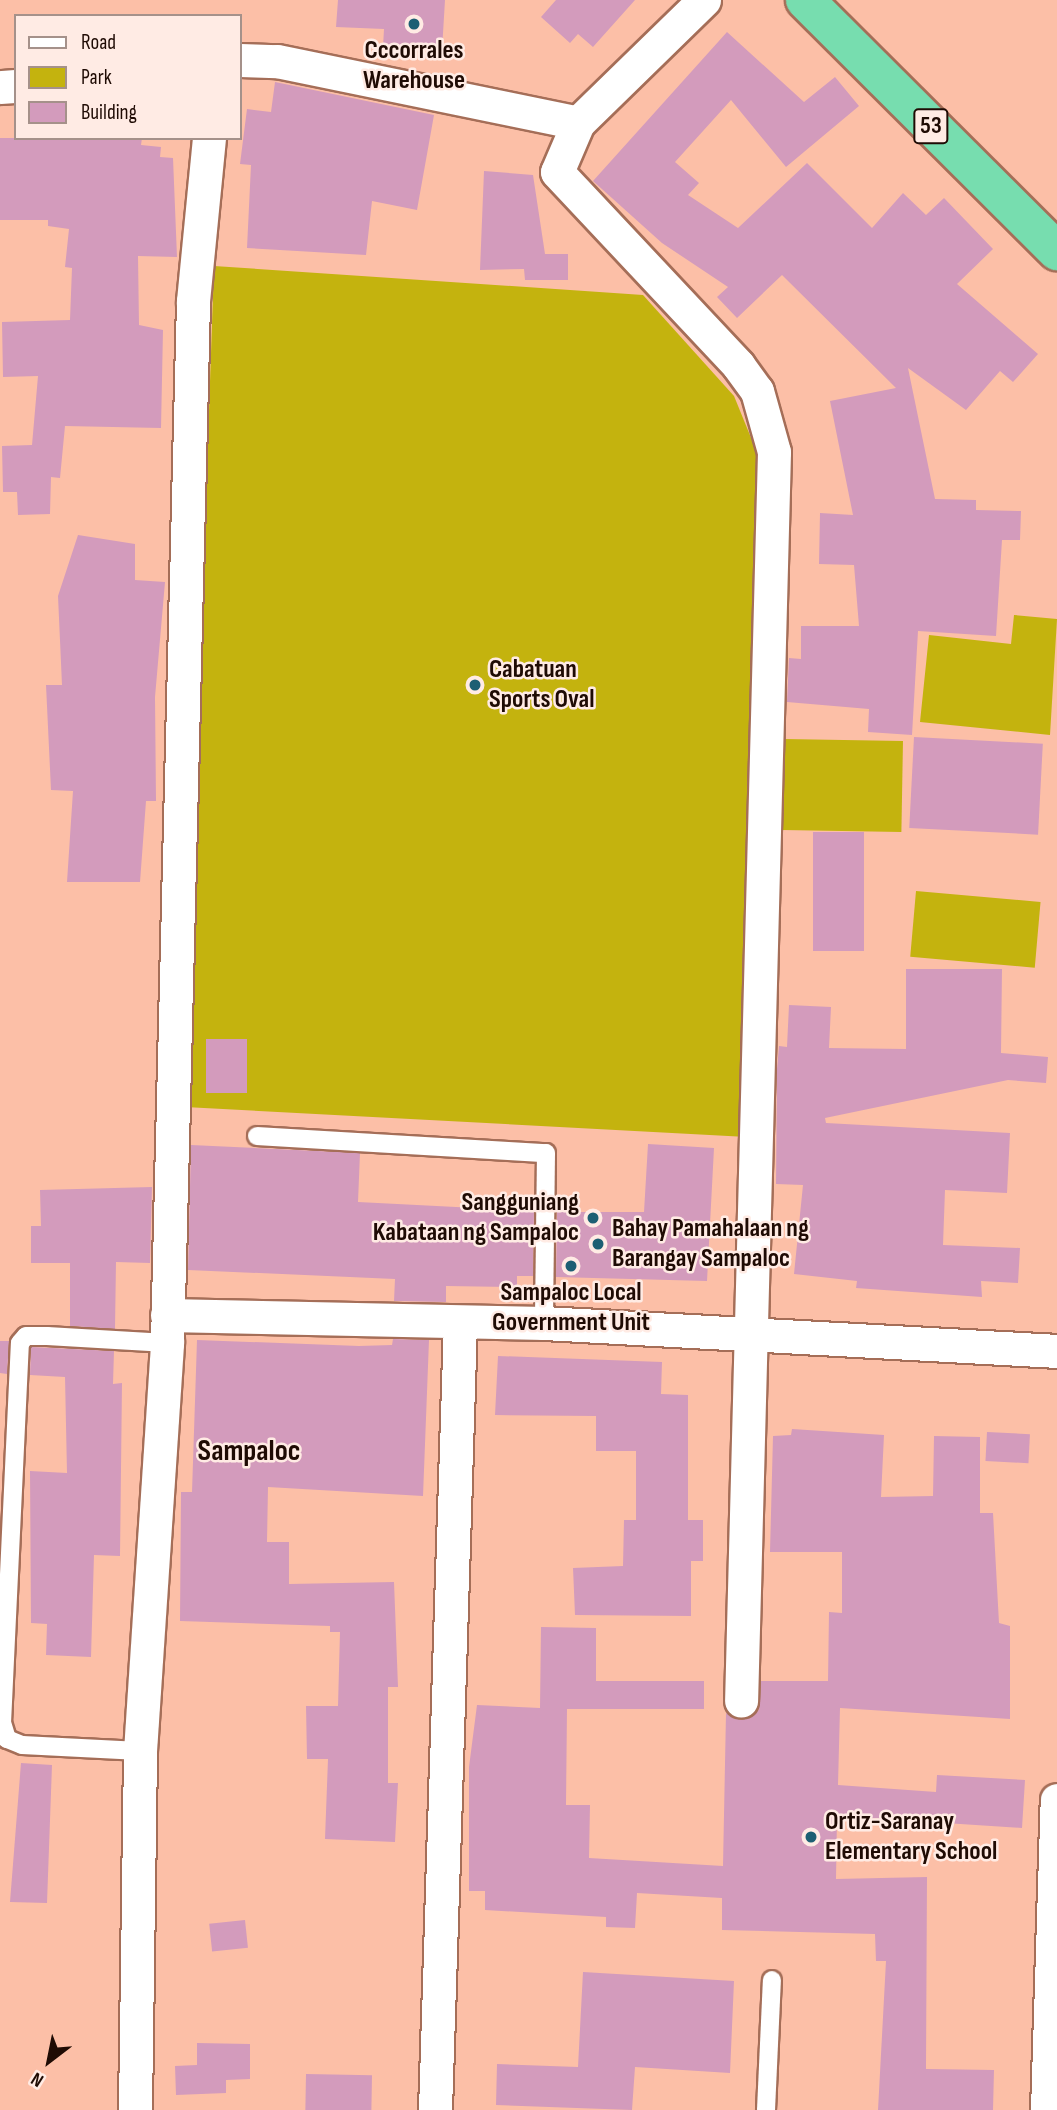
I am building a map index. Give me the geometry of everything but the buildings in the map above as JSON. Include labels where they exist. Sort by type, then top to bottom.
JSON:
[{"type":"highway","name":"53","points":[[806,0],[1057,251]]},
{"type":"street","points":[[704,0],[578,123],[561,155],[557,172],[563,184],[738,365],[757,391],[774,452],[741,1701]]},
{"type":"street","points":[[242,61],[277,61],[578,123]]},
{"type":"street","points":[[135,2110],[141,1751],[167,1329],[193,301],[209,140]]},
{"type":"street","points":[[435,2110],[460,1323]]},
{"type":"street","points":[[167,1329],[544,1323],[1057,1351]]},
{"type":"street","points":[[1047,2110],[1057,1800]]},
{"type":"lane","points":[[257,1136],[545,1153],[544,1323]]},
{"type":"lane","points":[[141,1751],[22,1745],[7,1739],[2,1723],[20,1343],[26,1336],[167,1329]]},
{"type":"lane","points":[[766,2110],[772,1980]]},
{"type":"green space","name":"Cabatuan Sports Oval","points":[[214,266],[643,295],[734,396],[756,450],[760,504],[747,1137],[185,1107]]},
{"type":"green space","points":[[1014,615],[1057,619],[1050,735],[920,722],[929,635],[1011,644]]},
{"type":"green space","points":[[784,739],[903,741],[901,832],[782,830]]},
{"type":"green space","points":[[916,891],[1041,902],[1035,968],[910,957]]},
{"type":"place","name":"Cccorrales Warehouse","points":[[414,24]]},
{"type":"place","name":"Cabatuan Sports Oval","points":[[475,685]]},
{"type":"place","name":"Sangguniang Kabataan ng Sampaloc","points":[[593,1218]]},
{"type":"place","name":"Bahay Pamahalaan ng Barangay Sampaloc","points":[[598,1244]]},
{"type":"place","name":"Sampaloc Local Government Unit","points":[[571,1266]]},
{"type":"place","name":"Ortiz-Saranay Elementary School","points":[[811,1837]]},
{"type":"district","name":"Sampaloc","points":[[249,1451]]}]
